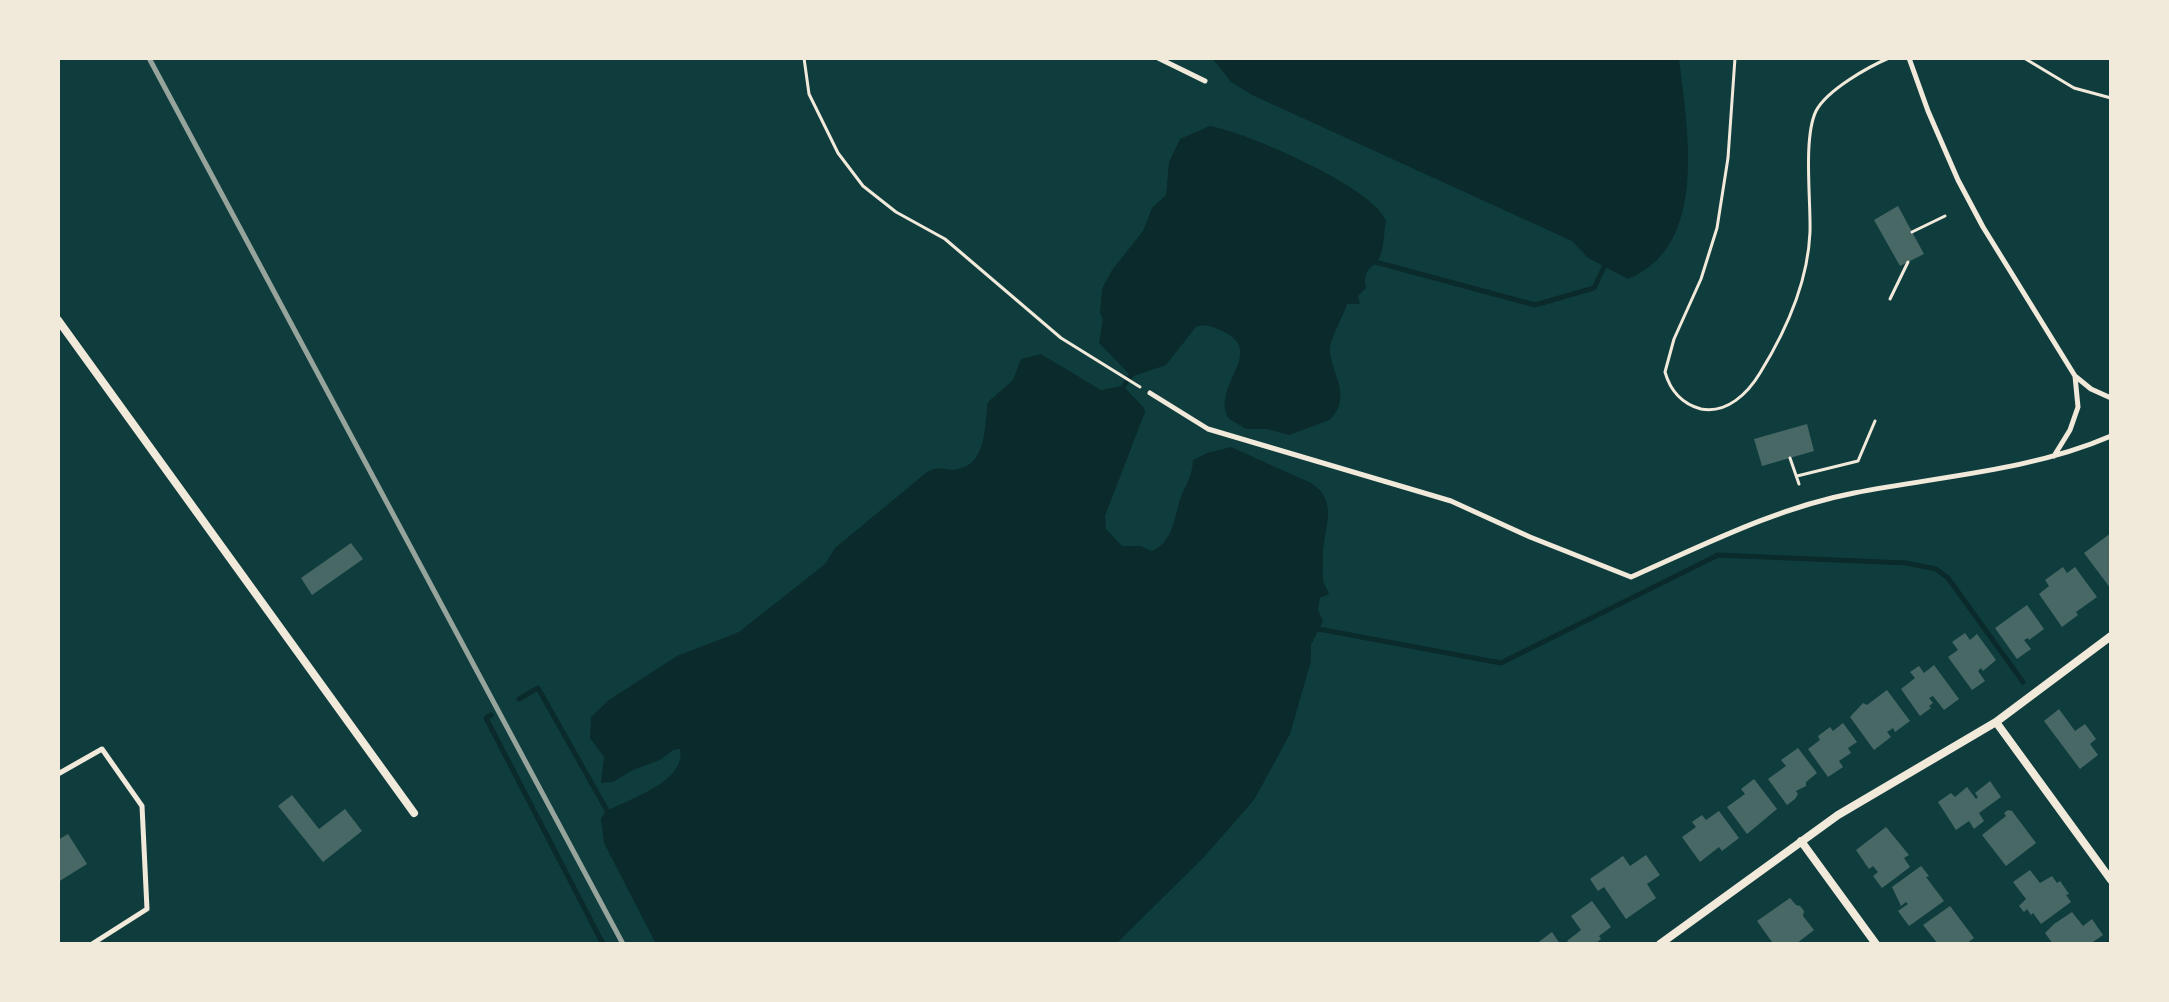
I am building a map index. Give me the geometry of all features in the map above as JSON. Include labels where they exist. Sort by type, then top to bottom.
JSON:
[{"type":"street","points":[[58,320],[414,813]]},
{"type":"street","points":[[1660,944],[1838,815],[1996,722],[2111,636]]},
{"type":"street","points":[[1996,722],[2111,880]]},
{"type":"street","points":[[1801,841],[1876,944]]},
{"type":"lane","points":[[1158,58],[1205,81]]},
{"type":"lane","points":[[1909,58],[1958,180],[1983,227],[2075,376],[2091,389],[2111,398]]},
{"type":"lane","points":[[2054,457],[2070,430],[2078,407],[2075,376]]},
{"type":"lane","points":[[1150,393],[1208,429],[1451,501],[1530,537],[1631,577],[1759,521],[1805,505],[1853,493],[2054,457],[2111,436]]},
{"type":"lane","points":[[58,774],[102,749],[142,806],[147,909],[92,944]]},
{"type":"path","points":[[804,58],[809,94],[838,153],[863,186],[896,212],[945,239],[1061,338],[1142,388]]},
{"type":"path","points":[[1735,58],[1728,158],[1717,228],[1701,279],[1674,339],[1665,372],[1675,393],[1684,401],[1704,409],[1725,406],[1747,392],[1794,308],[1810,234],[1810,147],[1815,113],[1841,87],[1889,58]]},
{"type":"path","points":[[2024,58],[2074,88],[2111,98]]},
{"type":"path","points":[[1912,232],[1945,216]]},
{"type":"path","points":[[1890,299],[1908,262]]},
{"type":"path","points":[[1797,476],[1858,461],[1875,421]]},
{"type":"path","points":[[1790,458],[1799,484]]},
{"type":"water","points":[[1212,58],[1679,58],[1688,150],[1682,213],[1672,240],[1654,263],[1628,279],[1588,258],[1572,241],[1252,95],[1231,82]]},
{"type":"water","points":[[1210,126],[1279,150],[1335,178],[1377,208],[1386,221],[1381,254],[1367,271],[1366,288],[1358,296],[1360,304],[1347,304],[1332,341],[1330,352],[1340,403],[1330,420],[1289,435],[1267,429],[1246,429],[1228,418],[1226,393],[1240,358],[1240,348],[1234,338],[1208,326],[1196,327],[1166,365],[1134,376],[1125,388],[1145,412],[1105,516],[1106,529],[1122,546],[1141,546],[1151,551],[1158,548],[1173,524],[1193,460],[1231,447],[1311,483],[1320,491],[1328,508],[1323,574],[1329,594],[1320,598],[1318,610],[1323,621],[1311,645],[1311,661],[1290,734],[1254,800],[1203,858],[1116,944],[656,944],[604,843],[601,819],[605,812],[665,780],[680,761],[680,749],[613,782],[601,783],[604,757],[590,738],[591,717],[609,700],[677,656],[739,632],[825,564],[835,548],[927,472],[968,465],[980,451],[988,402],[1013,380],[1021,359],[1041,354],[1101,390],[1121,386],[1129,374],[1099,343],[1103,319],[1100,313],[1102,289],[1112,270],[1143,231],[1152,208],[1166,195],[1169,162],[1180,139]]},
{"type":"building","points":[[1898,206],[1924,254],[1900,266],[1874,220]]},
{"type":"building","points":[[1807,424],[1814,451],[1762,466],[1754,439]]},
{"type":"building","points":[[2111,533],[2111,589],[2084,553]]},
{"type":"building","points":[[351,543],[363,559],[312,595],[301,578]]},
{"type":"building","points":[[2063,567],[2067,573],[2075,567],[2097,597],[2062,627],[2039,594],[2049,586],[2045,580]]},
{"type":"building","points":[[2027,605],[2044,629],[2029,640],[2024,640],[2031,649],[2017,659],[1995,628]]},
{"type":"building","points":[[1965,633],[1970,640],[1977,634],[1996,660],[1983,671],[1981,668],[1978,671],[1985,681],[1972,690],[1948,657],[1958,650],[1952,642]]},
{"type":"building","points":[[1934,665],[1959,699],[1944,710],[1933,696],[1929,698],[1933,703],[1929,706],[1931,708],[1920,716],[1901,689],[1915,678],[1910,672],[1919,666],[1924,673]]},
{"type":"building","points":[[1887,690],[1910,721],[1895,732],[1893,728],[1887,732],[1891,737],[1874,750],[1850,717],[1863,703],[1867,705]]},
{"type":"building","points":[[2059,709],[2075,731],[2085,724],[2096,739],[2090,744],[2098,755],[2080,769],[2044,721]]},
{"type":"building","points":[[1843,723],[1857,742],[1848,748],[1851,753],[1839,761],[1843,767],[1828,777],[1808,749],[1830,727],[1833,731]]},
{"type":"building","points":[[1798,748],[1817,773],[1806,782],[1806,786],[1796,791],[1795,799],[1787,805],[1768,779],[1786,766],[1781,760]]},
{"type":"building","points":[[1754,779],[1777,809],[1747,834],[1727,807],[1745,794],[1741,789]]},
{"type":"building","points":[[1990,781],[2001,797],[1979,813],[1984,821],[1974,829],[1969,821],[1956,830],[1938,802],[1951,793],[1955,797],[1967,787],[1976,799],[1975,793]]},
{"type":"building","points":[[292,795],[319,829],[345,809],[362,831],[323,862],[278,806]]},
{"type":"building","points":[[1719,811],[1739,838],[1722,851],[1719,847],[1700,862],[1682,837],[1696,827],[1692,822],[1702,815],[1706,820]]},
{"type":"building","points":[[2012,811],[2036,843],[2006,866],[1982,835],[2006,816],[2004,813]]},
{"type":"building","points":[[1886,827],[1909,855],[1904,858],[1910,867],[1882,888],[1873,876],[1878,872],[1873,866],[1869,869],[1856,850]]},
{"type":"building","points":[[68,834],[87,864],[58,882],[58,840]]},
{"type":"building","points":[[1646,855],[1660,875],[1647,884],[1656,898],[1626,919],[1604,887],[1598,891],[1590,879],[1623,856],[1630,866]]},
{"type":"building","points":[[1921,866],[1944,901],[1909,926],[1898,911],[1908,904],[1906,902],[1901,906],[1892,887]]},
{"type":"building","points":[[2030,870],[2040,883],[2052,876],[2057,883],[2060,881],[2071,902],[2041,924],[2033,913],[2031,915],[2027,909],[2024,912],[2019,906],[2026,899],[2013,882]]},
{"type":"building","points":[[1790,898],[1804,911],[1803,916],[1814,930],[1796,944],[1769,944],[1772,942],[1757,921]]},
{"type":"building","points":[[1592,901],[1611,927],[1599,936],[1601,939],[1595,944],[1570,944],[1567,941],[1581,930],[1571,916]]},
{"type":"building","points":[[1950,906],[1974,938],[1966,944],[1938,944],[1923,925]]},
{"type":"building","points":[[2072,912],[2083,926],[2092,919],[2103,935],[2090,944],[2053,944],[2045,933]]},
{"type":"building","points":[[1552,932],[1560,944],[1536,944]]},
{"type":"waterway","points":[[1368,260],[1535,305],[1594,288],[1606,263]]},
{"type":"waterway","points":[[1313,628],[1501,663],[1718,555],[1906,563],[1936,569],[1948,578],[2023,682]]},
{"type":"waterway","points":[[519,699],[538,688],[609,814]]},
{"type":"waterway","points":[[491,715],[486,718],[603,944]]},
{"type":"railway","points":[[149,58],[623,944]]}]
